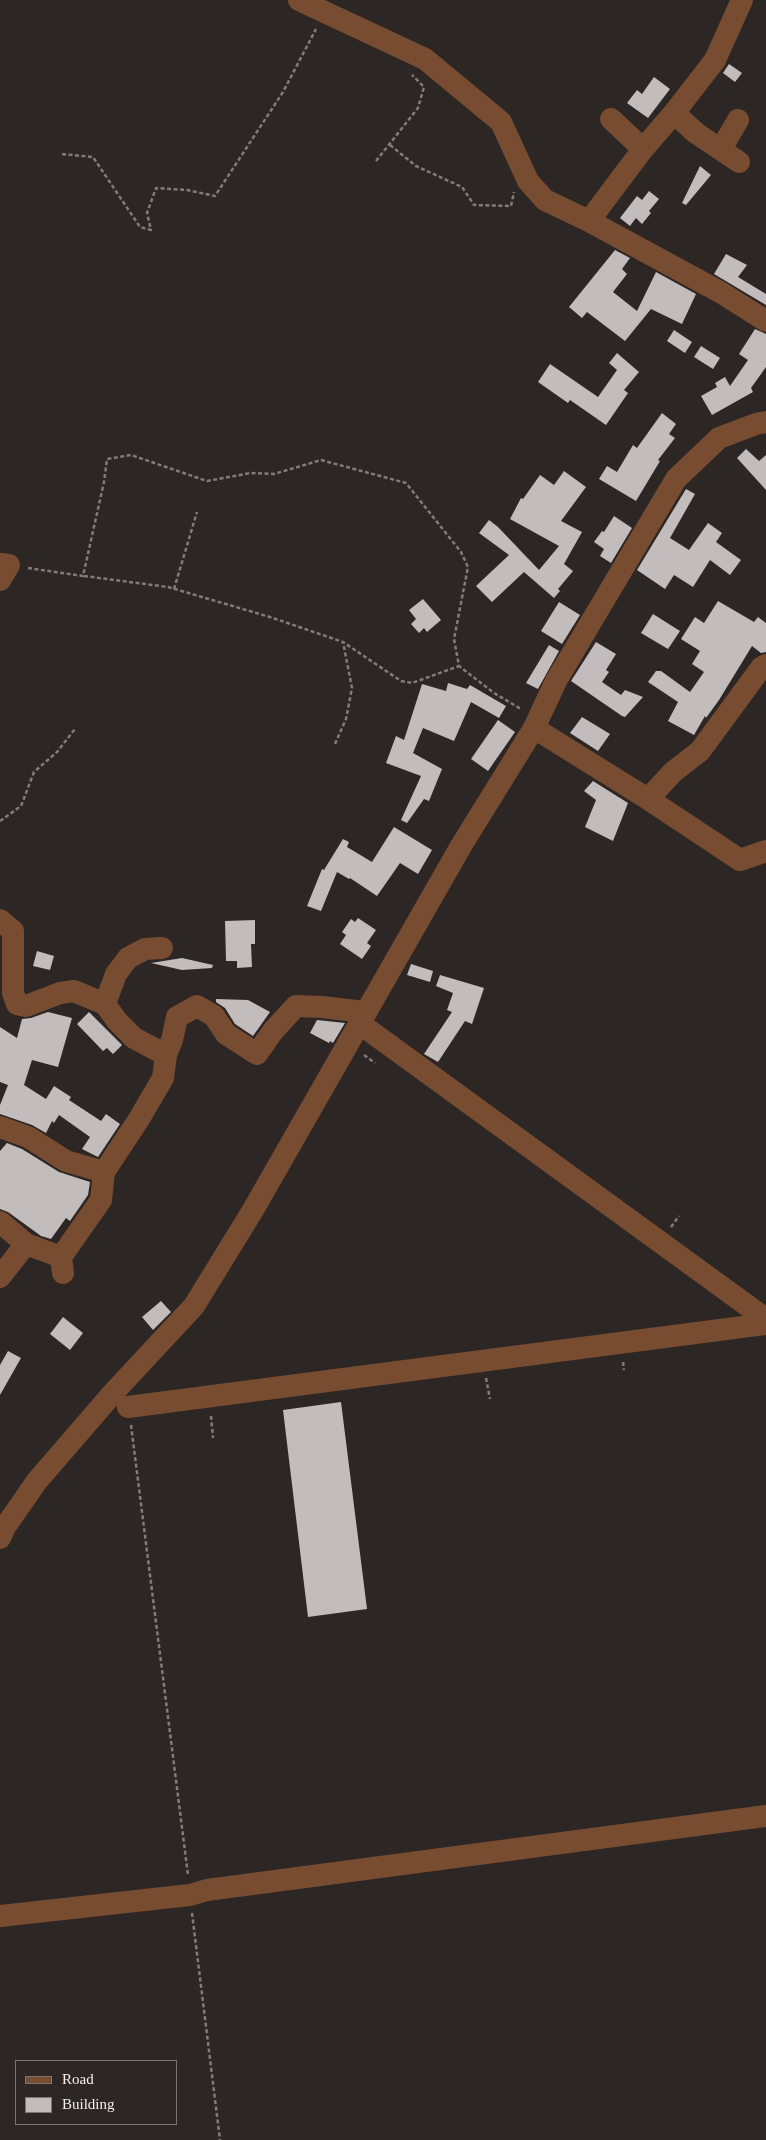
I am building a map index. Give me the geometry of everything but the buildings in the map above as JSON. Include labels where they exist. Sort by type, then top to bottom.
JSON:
[{"type":"street","points":[[299,0],[425,59],[501,122],[528,181],[545,200],[589,221],[720,292],[766,321]]},
{"type":"street","points":[[589,221],[643,149],[715,60],[742,0]]},
{"type":"street","points":[[674,113],[696,133],[730,156],[738,120]]},
{"type":"street","points":[[611,119],[643,149]]},
{"type":"street","points":[[0,1538],[5,1527],[38,1480],[113,1393],[194,1306],[253,1210],[461,846],[536,724],[556,681],[676,479],[719,438],[766,422]]},
{"type":"street","points":[[648,799],[673,772],[700,751],[761,668],[766,665]]},
{"type":"street","points":[[536,724],[740,860],[766,851]]},
{"type":"street","points":[[0,920],[13,931],[13,994],[16,1004],[26,1006],[60,993],[74,991],[105,1004],[134,1038],[166,1055]]},
{"type":"street","points":[[105,1004],[116,974],[128,958],[145,948],[162,948]]},
{"type":"street","points":[[0,1222],[26,1244],[62,1265],[101,1200],[104,1172],[163,1078],[166,1055],[178,1017],[197,1006],[214,1016],[226,1034],[260,1060],[273,1031],[296,1006],[362,1018],[766,1319]]},
{"type":"street","points":[[0,1126],[28,1137],[66,1161],[104,1172]]},
{"type":"street","points":[[0,1277],[26,1244]]},
{"type":"street","points":[[128,1407],[766,1324]]},
{"type":"street","points":[[0,1916],[190,1895],[216,1889],[766,1816]]},
{"type":"path","points":[[62,154],[93,157],[140,227],[151,230],[148,213],[156,188],[187,190],[215,196],[283,92],[311,37],[327,13]]},
{"type":"path","points":[[376,161],[418,108],[424,87],[409,72]]},
{"type":"path","points":[[390,145],[416,166],[462,188],[474,205],[511,206],[521,166]]},
{"type":"path","points":[[84,576],[104,482],[106,458],[130,455],[207,481],[252,473],[274,474],[321,460],[406,483],[461,552],[468,567],[454,638],[459,666],[536,724]]},
{"type":"path","points":[[174,589],[197,512]]},
{"type":"path","points":[[3,570],[84,576],[174,589],[270,617],[343,642],[401,681],[412,683],[459,666]]},
{"type":"path","points":[[335,744],[346,719],[352,688],[343,642]]},
{"type":"path","points":[[0,821],[21,806],[34,772],[57,752],[75,729]]},
{"type":"path","points":[[209,1397],[213,1438]]},
{"type":"path","points":[[128,1407],[220,2140]]}]
